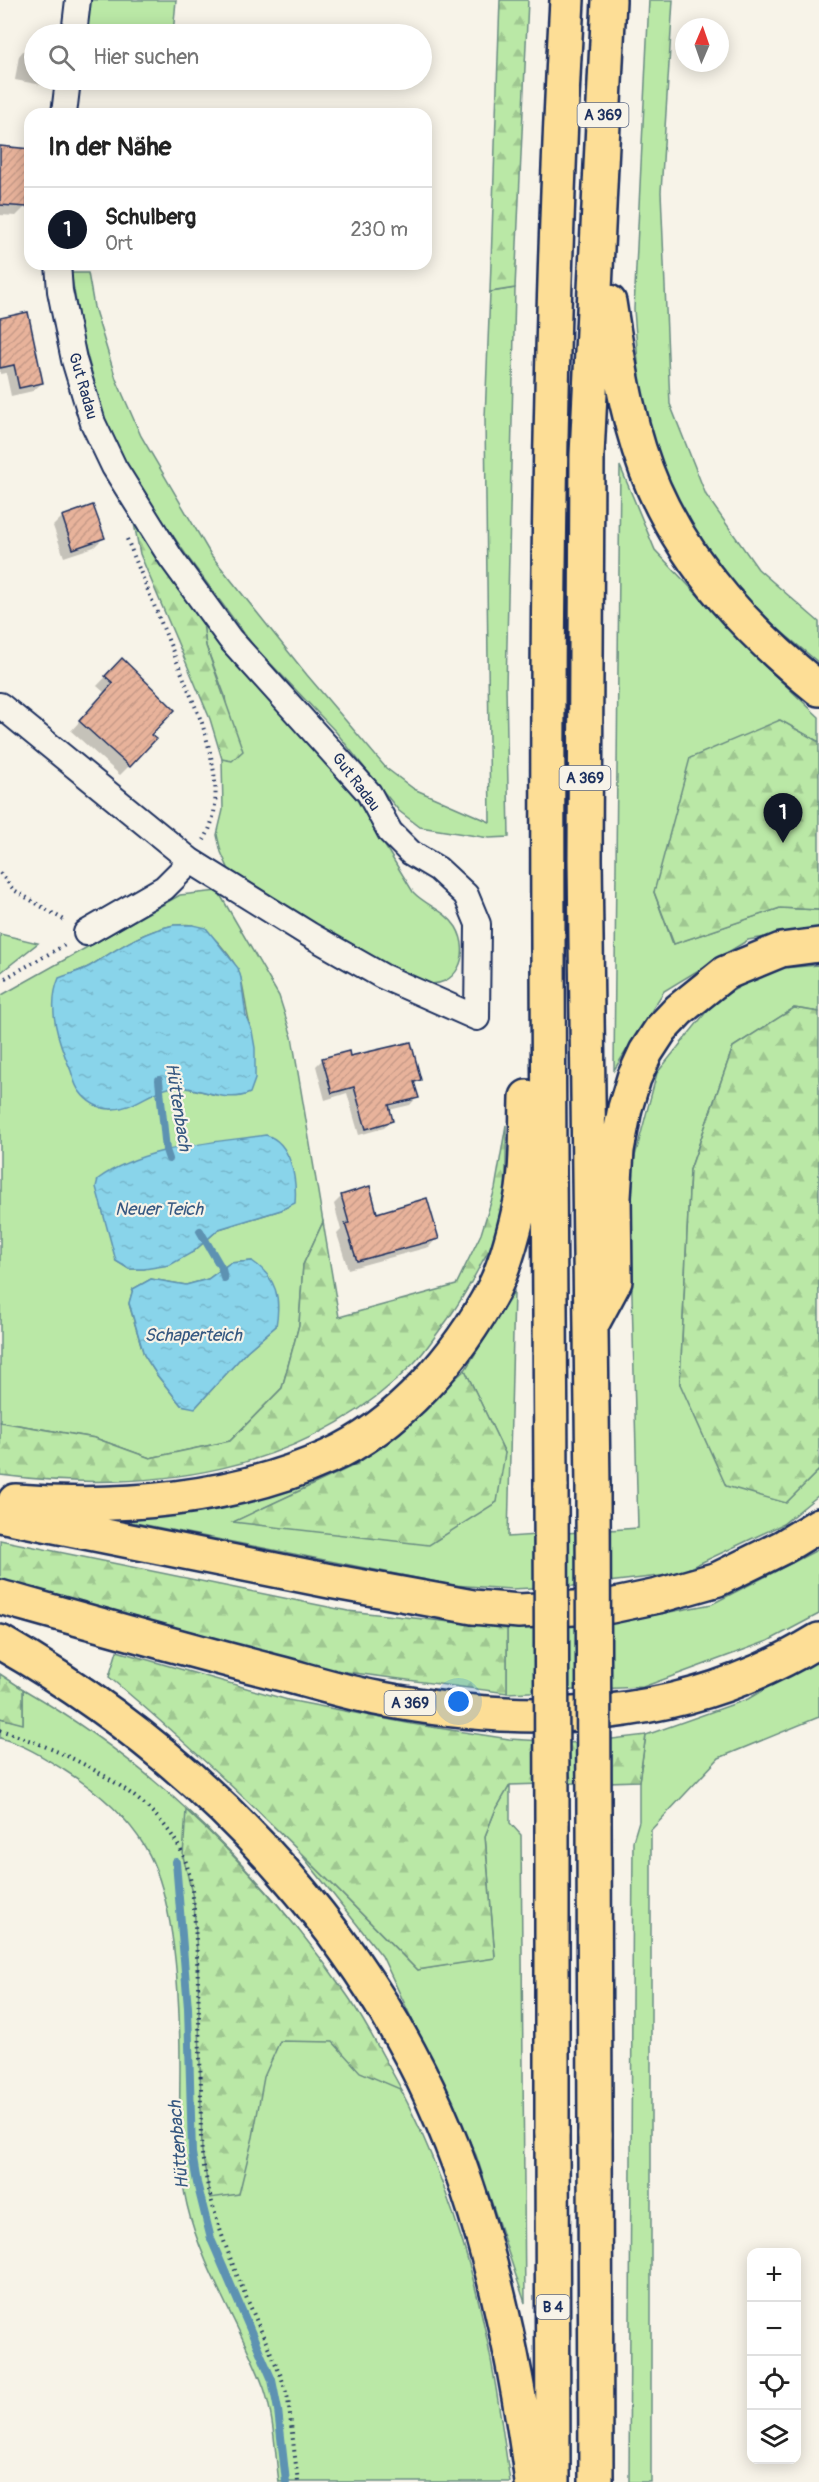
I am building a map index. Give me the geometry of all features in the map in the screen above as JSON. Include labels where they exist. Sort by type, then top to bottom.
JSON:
[{"type":"highway","name":"A 369","points":[[552,2132],[550,494],[567,0]]},
{"type":"highway","name":"A 369","points":[[596,2482],[591,1326],[585,859],[587,455],[609,0]]},
{"type":"highway","name":"A 369","points":[[598,229],[619,368],[641,453],[654,489],[702,572],[729,607],[765,642],[819,688]]},
{"type":"highway","points":[[591,1326],[615,1281],[614,1197],[617,1150],[625,1108],[634,1078],[646,1052],[661,1029],[679,1010],[725,973],[781,950],[819,945]]},
{"type":"highway","points":[[0,1499],[56,1504],[113,1503],[212,1492],[291,1472],[330,1456],[361,1438],[393,1414],[421,1390],[446,1362],[472,1326],[495,1286],[510,1245],[520,1207],[526,1147],[527,1091],[549,1060]]},
{"type":"highway","points":[[0,1515],[352,1585],[472,1607],[519,1611],[611,1606],[658,1596],[718,1578],[783,1547],[819,1525]]},
{"type":"highway","name":"A 369","points":[[0,1597],[376,1698],[499,1714],[572,1716],[635,1709],[722,1685],[789,1657],[819,1640]]},
{"type":"highway","points":[[0,1642],[94,1700],[154,1745],[206,1791],[251,1836],[308,1901],[341,1944],[379,2001],[411,2058],[438,2114],[466,2185],[485,2245],[506,2339],[532,2482]]},
{"type":"highway","name":"B 4","points":[[552,2132],[553,2482]]},
{"type":"street","points":[[75,24],[78,0]]},
{"type":"street","points":[[65,108],[67,90]]},
{"type":"street","name":"Gut Radau","points":[[0,705],[191,861],[310,935],[382,976],[477,1018],[478,924],[466,894],[438,869],[411,853],[390,832],[369,794],[230,639],[171,558],[114,467],[93,423],[74,360],[60,291],[58,270]]},
{"type":"street","points":[[86,933],[164,888],[191,861]]},
{"type":"path","points":[[126,536],[202,723],[210,750],[215,777],[215,808],[208,832],[191,861]]},
{"type":"path","points":[[0,873],[14,890],[86,933],[0,981]]},
{"type":"path","points":[[0,1730],[32,1740],[129,1791],[163,1824],[183,1856],[194,1902],[202,2152],[210,2198],[220,2233],[281,2376],[288,2399],[298,2482]]},
{"type":"green space","points":[[89,0],[176,0],[174,24],[86,24]]},
{"type":"green space","points":[[500,0],[528,0],[515,288],[490,292]]},
{"type":"green space","points":[[649,0],[673,0],[661,192],[670,404],[706,495],[758,569],[819,622],[819,663],[748,604],[677,506],[641,402],[634,309]]},
{"type":"green space","points":[[71,273],[88,273],[94,307],[116,379],[141,436],[211,555],[307,675],[386,768],[414,789],[490,822],[485,418],[490,292],[515,288],[506,687],[509,837],[489,838],[420,827],[399,811],[336,732],[252,644],[134,479],[103,414],[82,336]]},
{"type":"green space","points":[[620,466],[655,550],[761,662],[819,717],[819,742],[779,720],[654,892],[673,944],[780,908],[819,910],[819,928],[748,940],[664,991],[614,1070]]},
{"type":"green space","points":[[132,513],[203,623],[206,646],[243,751],[232,761],[222,759],[210,719],[140,554]]},
{"type":"green space","points":[[203,623],[277,708],[322,755],[354,795],[413,892],[452,921],[461,937],[462,958],[453,975],[445,981],[435,984],[420,982],[396,973],[229,870],[217,835],[223,810],[222,759],[232,760],[225,696],[206,646]]},
{"type":"green space","points":[[780,720],[819,742],[819,910],[780,908],[674,944],[654,892],[690,758]]},
{"type":"green space","points":[[218,891],[279,996],[292,1037],[323,1222],[303,1265],[299,1325],[282,1388],[230,1441],[150,1458],[95,1438],[0,1422],[0,996],[180,895]],"holes":[[[174,925],[191,925],[200,928],[214,938],[227,953],[240,976],[252,1031],[216,1095],[188,1088],[167,1087],[125,1106],[111,1109],[59,979],[90,966],[140,937]],[[295,1202],[281,1210],[219,1229],[193,1252],[144,1269],[129,1269],[116,1261]],[[252,1261],[276,1326],[247,1351],[196,1407],[181,1405],[144,1355],[129,1304],[133,1289],[151,1279],[186,1285],[208,1279],[230,1263]]]},
{"type":"green space","points":[[0,934],[38,943],[0,973]]},
{"type":"green space","points":[[819,965],[819,1012],[794,1008],[733,1047],[690,1170],[680,1384],[786,1503],[819,1470],[819,1495],[783,1524],[677,1574],[573,1586],[511,1589],[452,1585],[105,1517],[297,1483],[357,1464],[234,1522],[505,1453],[465,1370],[514,1292],[508,1537],[638,1528],[629,1179],[657,1073],[715,1001],[771,969]]},
{"type":"green space","points":[[794,1008],[819,1012],[819,1470],[786,1503],[726,1486],[680,1384],[690,1170],[733,1047]]},
{"type":"green space","points":[[506,1125],[505,1194],[495,1241],[459,1304],[425,1350],[414,1363],[371,1401],[324,1430],[274,1453],[221,1468],[167,1477],[112,1481],[56,1480],[0,1475],[0,1422],[95,1438],[150,1458],[230,1441],[282,1388],[299,1325],[303,1265],[323,1222],[339,1317],[456,1285],[481,1234],[495,1189]]},
{"type":"green space","points":[[465,1370],[505,1453],[497,1502],[429,1545],[233,1522],[357,1464]]},
{"type":"green space","points":[[0,1540],[348,1611],[507,1628],[507,1693],[331,1670],[0,1580]]},
{"type":"green space","points":[[819,1549],[819,1614],[768,1641],[643,1687],[507,1693],[507,1628],[571,1625],[638,1618],[712,1604]]},
{"type":"green space","points":[[117,1651],[288,1700],[412,1724],[509,1739],[578,1743],[646,1735],[639,1781],[510,1785],[495,1811],[485,1836],[495,1958],[417,1970],[228,1783],[109,1677]]},
{"type":"green space","points":[[819,1657],[819,1717],[719,1758],[651,1830],[651,2482],[629,2482],[633,1841],[639,1821],[639,1781],[646,1735],[748,1699]]},
{"type":"green space","points":[[0,1674],[23,1689],[23,1724],[0,1718]]},
{"type":"green space","points":[[23,1689],[99,1738],[170,1794],[235,1857],[295,1925],[348,1999],[394,2077],[433,2159],[463,2244],[486,2332],[510,2482],[279,2482],[272,2423],[264,2388],[202,2252],[187,2205],[180,2154],[180,2040],[177,1983],[170,1923],[156,1869],[145,1847],[129,1824],[99,1795],[41,1756],[0,1738],[0,1718],[23,1723]]},
{"type":"green space","points":[[510,1785],[510,1823],[521,1835],[525,2303],[476,2155],[382,1956],[293,1844],[417,1970],[495,1957],[485,1836],[495,1811]]},
{"type":"green space","points":[[186,1810],[252,1875],[311,1946],[355,2006],[402,2090],[360,2072],[333,2042],[280,2041],[264,2077],[239,2194],[210,2198],[202,2152],[194,1902],[183,1856]]},
{"type":"water","points":[[174,925],[206,928],[238,968],[246,1016],[255,1048],[255,1079],[250,1093],[233,1097],[179,1087],[161,1090],[129,1106],[107,1109],[98,1106],[86,1099],[80,1092],[62,1049],[54,1013],[55,989],[59,978],[90,966],[140,937]]},
{"type":"water","name":"Neuer Teich","points":[[266,1135],[275,1139],[287,1153],[295,1183],[295,1203],[281,1210],[219,1229],[193,1252],[170,1265],[129,1269],[116,1261],[96,1187],[98,1179],[136,1159],[157,1153]]},
{"type":"water","name":"Schaperteich","points":[[252,1261],[267,1274],[275,1289],[278,1306],[276,1326],[247,1351],[195,1408],[181,1405],[144,1355],[129,1303],[133,1289],[151,1279],[186,1285],[208,1279],[230,1263]]},
{"type":"building","points":[[0,146],[24,148],[24,207],[0,205]]},
{"type":"building","points":[[28,312],[43,383],[19,388],[14,365],[0,368],[0,318]]},
{"type":"building","points":[[93,505],[105,538],[73,549],[62,516]]},
{"type":"building","points":[[122,658],[175,710],[151,735],[156,739],[130,767],[79,721],[113,683],[105,676]]},
{"type":"building","points":[[411,1042],[421,1080],[414,1082],[419,1098],[389,1105],[393,1121],[366,1129],[354,1087],[332,1093],[322,1058],[349,1051],[350,1056]]},
{"type":"building","points":[[370,1186],[377,1213],[427,1198],[439,1239],[357,1261],[345,1224],[349,1223],[341,1195]]},
{"type":"waterway","name":"Hüttenbach","points":[[159,1080],[166,1150],[169,1159]]},
{"type":"waterway","name":"Hüttenbach","points":[[200,1231],[222,1269],[224,1278]]},
{"type":"waterway","name":"Hüttenbach","points":[[176,1862],[188,2008],[192,2153],[197,2183],[211,2239],[272,2380],[278,2410],[286,2482]]},
{"type":"place","name":"Schulberg","points":[[783,843]]}]
